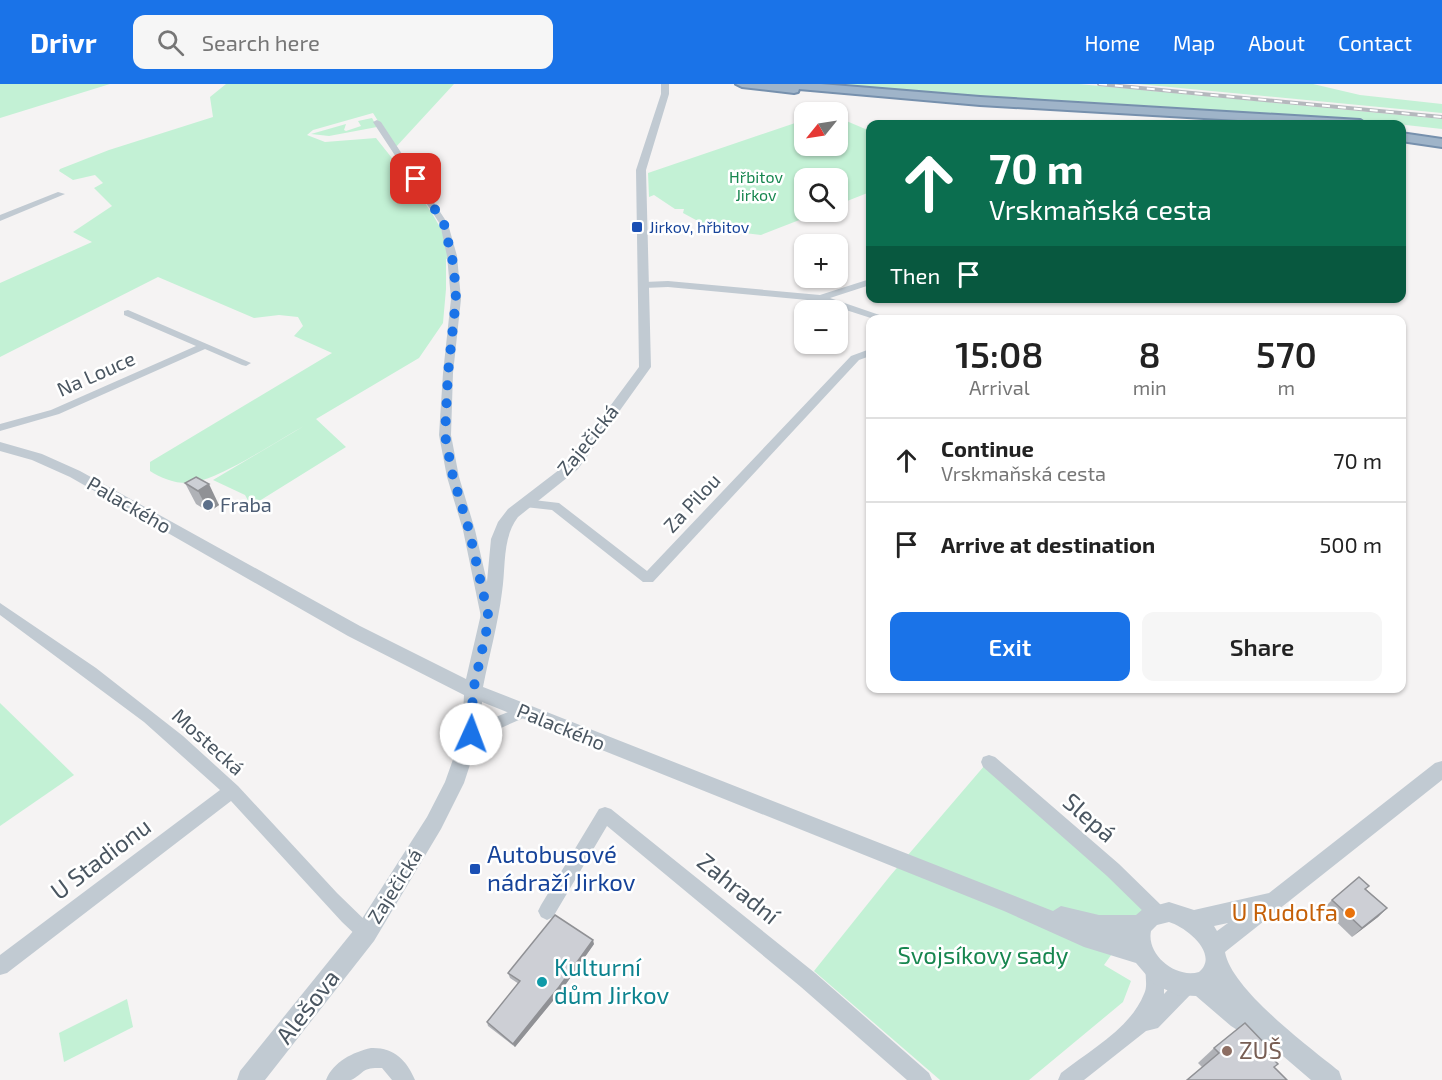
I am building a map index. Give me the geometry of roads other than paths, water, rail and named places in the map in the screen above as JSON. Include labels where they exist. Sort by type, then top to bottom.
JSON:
[{"type":"highway","points":[[742,84],[982,106],[1236,120]]},
{"type":"highway","points":[[781,84],[980,101],[1294,120]]},
{"type":"highway","points":[[1406,129],[1442,133]]},
{"type":"highway","points":[[1406,135],[1442,137]]},
{"type":"highway","points":[[1406,136],[1442,143]]},
{"type":"street","name":"Zaječická","points":[[366,933],[434,823],[453,783],[471,734],[473,691],[489,619],[499,539],[506,522],[573,465],[645,367],[641,170],[665,94],[665,85]]},
{"type":"street","points":[[376,122],[444,224],[452,256],[456,299],[448,373],[445,435],[453,477],[469,530],[489,619]]},
{"type":"street","points":[[0,218],[61,194]]},
{"type":"street","points":[[821,298],[866,283]]},
{"type":"street","points":[[644,285],[668,284],[821,298],[874,315]]},
{"type":"street","points":[[128,313],[246,363]]},
{"type":"street","name":"Na Louce","points":[[0,428],[55,412],[204,346]]},
{"type":"street","name":"Za Pilou","points":[[525,504],[555,506],[648,579],[855,358],[866,354]]},
{"type":"street","name":"Palackého","points":[[0,446],[37,457],[75,474],[354,631],[473,691],[1012,904],[1148,962]]},
{"type":"street","name":"Mostecká","points":[[0,608],[106,683],[183,745],[232,791],[340,909],[366,933]]},
{"type":"street","points":[[471,734],[523,712]]},
{"type":"street","name":"Slepá","points":[[988,762],[1149,919]]},
{"type":"street","points":[[1068,1080],[1142,1022],[1151,1021],[1193,984],[1211,976],[1215,955],[1276,901],[1442,769]]},
{"type":"street","name":"U Stadionu","points":[[0,966],[232,791]]},
{"type":"street","name":"Zahradní","points":[[547,911],[605,814],[808,980],[922,1080]]},
{"type":"street","points":[[1193,921],[1276,901]]},
{"type":"street","name":"Palackého","points":[[1012,904],[1089,925],[1149,919]]},
{"type":"street","points":[[1142,1022],[1143,1011],[1153,996],[1148,962],[1139,944],[1149,919],[1169,912],[1193,921],[1209,937],[1225,980],[1250,1009],[1329,1080]]},
{"type":"street","name":"Alešova","points":[[249,1080],[366,933]]},
{"type":"street","points":[[1148,962],[1164,977],[1193,984],[1329,1080]]},
{"type":"street","points":[[336,1080],[352,1063],[374,1056],[387,1058],[405,1080]]},
{"type":"railway","points":[[1099,84],[1442,117]]},
{"type":"place","name":"Jirkov, hřbitov","points":[[637,227]]},
{"type":"place","name":"Fraba","points":[[208,505]]},
{"type":"place","name":"Autobusové nádraží Jirkov","points":[[475,869]]},
{"type":"place","name":"U Rudolfa","points":[[1350,913]]},
{"type":"place","name":"Kulturní dům Jirkov","points":[[542,982]]},
{"type":"place","name":"ZUŠ","points":[[1227,1051]]},
{"type":"park label","name":"Hřbitov Jirkov","points":[[756,186]]},
{"type":"park label","name":"Svojsíkovy sady","points":[[983,956]]}]
